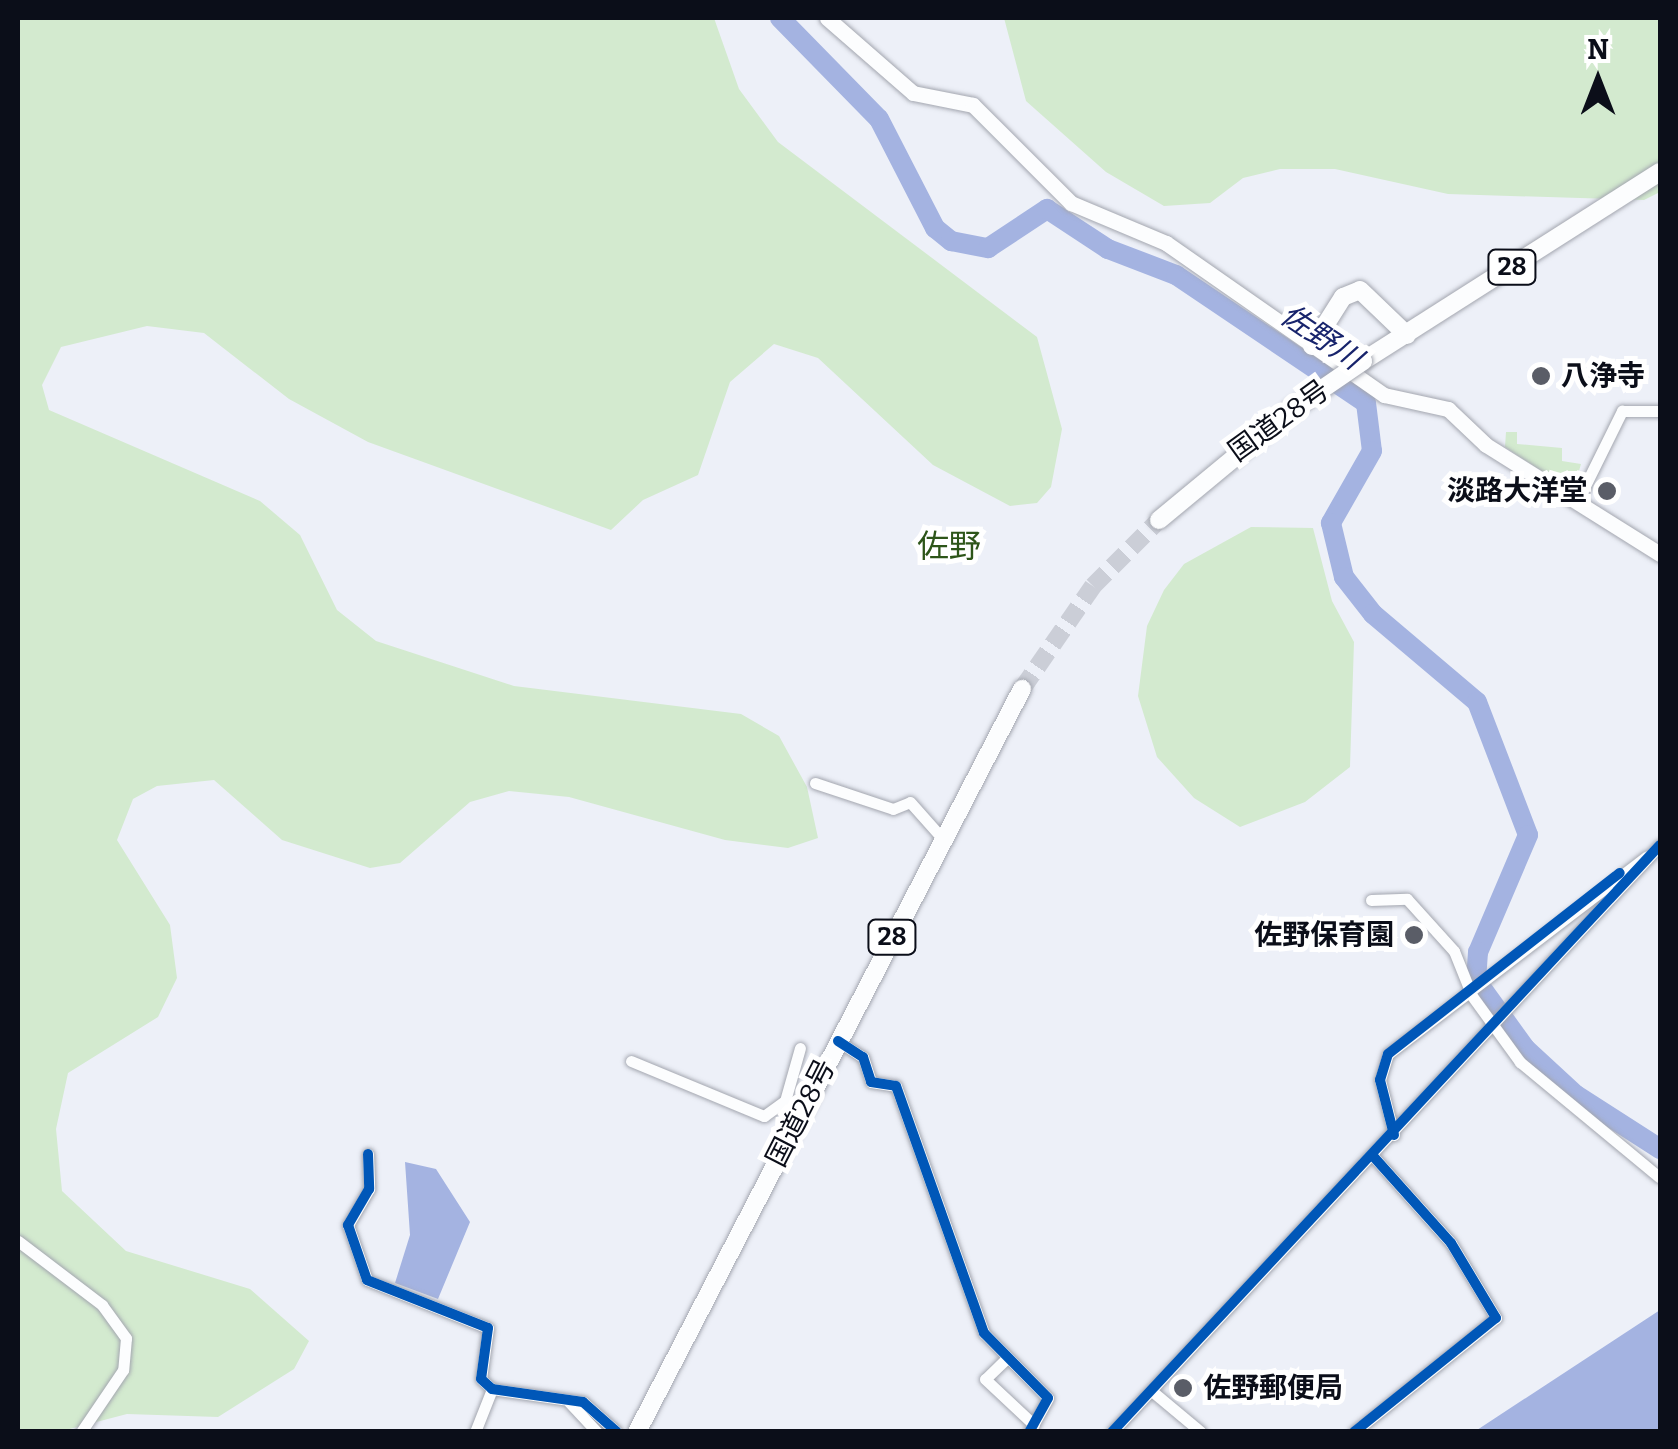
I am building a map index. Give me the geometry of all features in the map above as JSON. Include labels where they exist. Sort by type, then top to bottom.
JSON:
[{"type":"highway","name":"国道28号","points":[[1159,520],[1293,409],[1660,172]]},
{"type":"highway","points":[[1312,346],[1343,297],[1360,290],[1407,336]]},
{"type":"highway","name":"国道28号","points":[[637,1432],[1022,689]]},
{"type":"main road","points":[[828,18],[913,93],[972,105],[1071,203],[1166,243],[1312,346],[1400,402],[1448,409],[1486,446],[1660,554]]},
{"type":"street","points":[[1577,502],[1622,411],[1660,411]]},
{"type":"street","points":[[815,784],[893,810],[910,802],[942,838]]},
{"type":"street","points":[[1394,1134],[1380,1080],[1388,1054],[1473,995],[1657,849]]},
{"type":"street","points":[[1112,1432],[1657,849]]},
{"type":"street","points":[[1372,900],[1406,899],[1454,952],[1473,995],[1494,1027],[1535,1075],[1658,1177]]},
{"type":"street","points":[[838,1041],[862,1056],[870,1082],[896,1086],[984,1333],[1048,1398],[1032,1428],[985,1379],[1007,1358]]},
{"type":"street","points":[[631,1060],[764,1116],[785,1101],[800,1048]]},
{"type":"street","points":[[368,1154],[370,1190],[349,1218],[353,1260],[367,1280],[488,1328],[480,1372],[492,1389],[583,1402],[617,1432]]},
{"type":"street","points":[[1354,1432],[1496,1318],[1451,1243],[1373,1156]]},
{"type":"street","points":[[18,1241],[102,1304],[126,1338],[123,1370],[82,1432]]},
{"type":"street","points":[[475,1432],[492,1389]]},
{"type":"street","points":[[1152,1392],[1201,1432]]},
{"type":"street","points":[[568,1402],[597,1432]]},
{"type":"green space","points":[[18,18],[714,18],[739,89],[778,142],[1037,337],[1062,429],[1051,487],[1037,503],[1010,506],[933,465],[818,358],[774,344],[730,382],[698,475],[643,500],[611,530],[368,442],[289,399],[204,333],[147,326],[61,347],[42,385],[49,410],[260,501],[300,535],[337,610],[376,641],[514,686],[741,714],[779,736],[807,787],[818,838],[788,848],[725,840],[569,797],[509,791],[470,802],[400,863],[370,868],[282,840],[214,780],[157,786],[133,799],[117,840],[170,925],[177,978],[158,1017],[68,1073],[56,1129],[62,1191],[126,1251],[250,1289],[309,1341],[294,1369],[218,1417],[127,1414],[58,1432],[18,1431]]},
{"type":"green space","points":[[1004,18],[1660,18],[1660,192],[1644,200],[1448,194],[1335,169],[1280,169],[1243,178],[1210,203],[1164,206],[1106,172],[1026,101]]},
{"type":"green space","points":[[1506,432],[1517,432],[1517,444],[1562,448],[1562,461],[1581,464],[1573,492],[1505,447]]},
{"type":"green space","points":[[1251,527],[1313,528],[1332,601],[1354,642],[1350,767],[1305,802],[1240,827],[1194,798],[1157,757],[1138,696],[1147,626],[1164,590],[1184,564]]},
{"type":"water","points":[[405,1162],[436,1169],[470,1222],[438,1299],[395,1283],[410,1235]]},
{"type":"water","points":[[1660,1310],[1660,1431],[1475,1431],[1477,1430]]},
{"type":"waterway","name":"佐野川","points":[[780,18],[879,119],[935,228],[951,241],[988,248],[1047,209],[1108,249],[1176,275],[1366,403],[1372,451],[1331,523],[1344,577],[1373,614],[1477,702],[1528,835],[1478,952],[1476,980],[1525,1048],[1576,1095],[1660,1149]]},
{"type":"tunnel","points":[[1022,689],[1093,586],[1159,520]]},
{"type":"cycle path","points":[[1112,1432],[1660,845]]},
{"type":"cycle path","points":[[1394,1135],[1380,1080],[1388,1054],[1620,873]]},
{"type":"cycle path","points":[[838,1041],[863,1057],[871,1082],[896,1086],[984,1333],[1048,1398],[1029,1432]]},
{"type":"cycle path","points":[[368,1154],[369,1189],[348,1225],[367,1280],[488,1328],[481,1379],[492,1389],[583,1402],[617,1432]]},
{"type":"cycle path","points":[[1354,1432],[1496,1318],[1451,1243],[1373,1156]]},
{"type":"place","name":"八浄寺","points":[[1541,376]]},
{"type":"place","name":"淡路大洋堂","points":[[1607,491]]},
{"type":"place","name":"佐野保育園","points":[[1414,935]]},
{"type":"place","name":"佐野郵便局","points":[[1183,1388]]},
{"type":"district","name":"佐野","points":[[949,546]]}]
